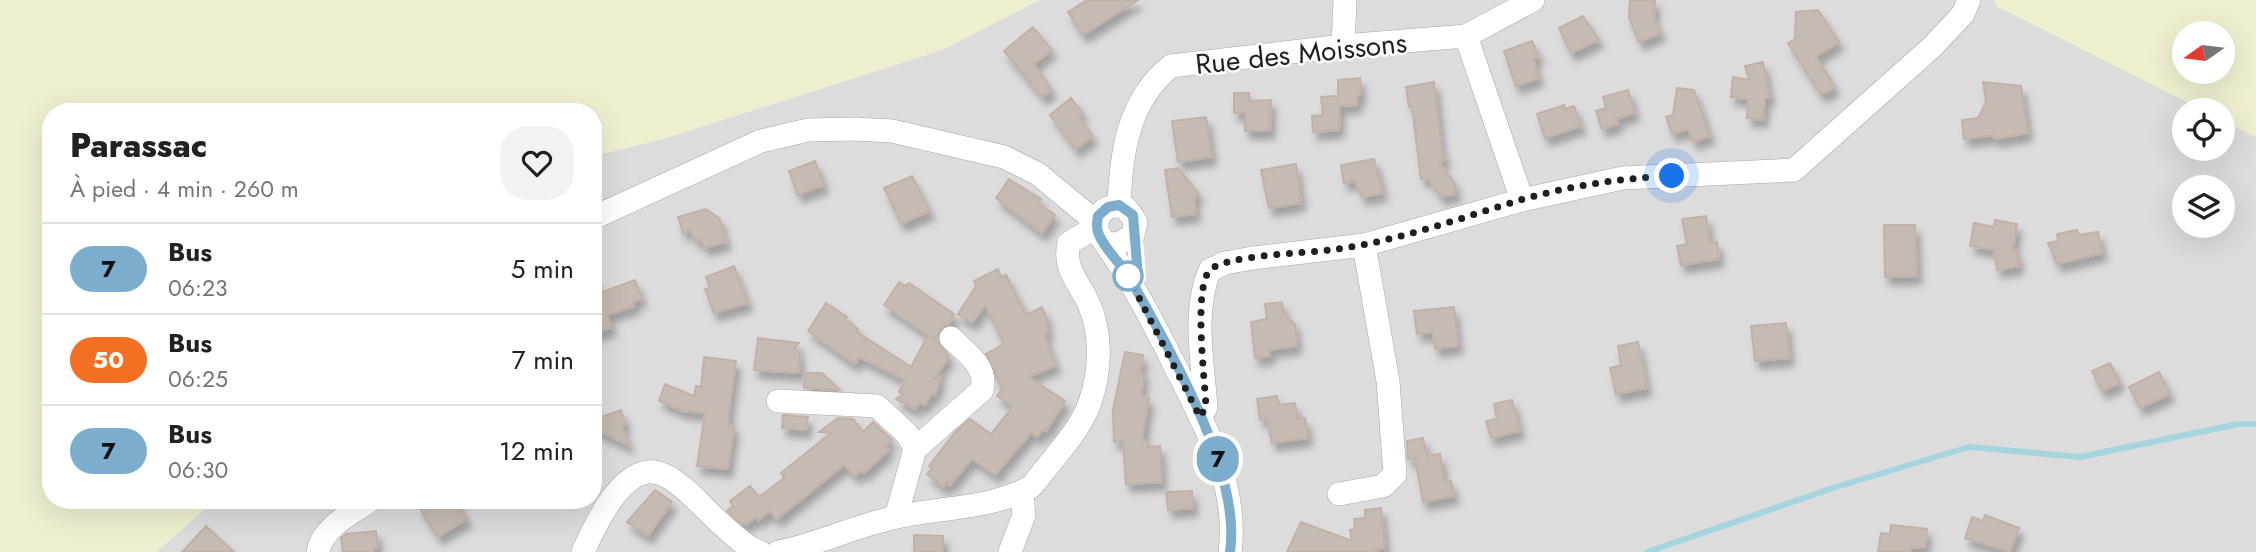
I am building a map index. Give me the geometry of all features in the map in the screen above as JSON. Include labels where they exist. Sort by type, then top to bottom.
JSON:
[{"type":"street","points":[[1343,46],[1345,0]]},
{"type":"street","name":"Rue des Moissons","points":[[1119,205],[1125,139],[1140,100],[1156,78],[1171,66],[1343,46],[1466,36],[1533,0]]},
{"type":"street","points":[[1200,417],[1206,407],[1200,318],[1204,285],[1210,270],[1225,263],[1253,258],[1364,245],[1522,200],[1623,178],[1794,170],[1932,47],[1963,14],[1969,0]]},
{"type":"street","points":[[1466,36],[1522,200]]},
{"type":"street","points":[[602,214],[761,141],[808,130],[854,129],[892,131],[1004,157],[1038,174],[1117,245],[1133,235]]},
{"type":"street","points":[[1140,298],[1133,215],[1119,205],[1102,211],[1099,230],[1140,298],[1200,417],[1221,466],[1230,503],[1230,552]]},
{"type":"street","points":[[778,552],[896,517],[1022,493],[1032,486],[1090,403],[1099,343],[1097,328],[1087,299],[1071,274],[1067,253],[1069,243],[1099,230]]},
{"type":"street","points":[[1339,494],[1383,485],[1395,474],[1388,381],[1364,245]]},
{"type":"street","points":[[896,517],[915,449],[982,390],[985,380],[978,365],[951,338]]},
{"type":"street","points":[[778,401],[877,406],[907,434],[915,449]]},
{"type":"street","points":[[583,552],[623,484],[640,473],[650,472],[670,478],[740,540],[760,552]]},
{"type":"street","points":[[1010,552],[1024,515],[1022,493]]},
{"type":"street","points":[[318,552],[320,541],[329,530],[358,509]]},
{"type":"shaded area","points":[[1040,0],[1995,0],[1996,6],[2179,98],[2172,98],[2172,161],[2235,161],[2235,126],[2256,137],[2256,552],[156,552],[205,509],[602,509],[602,154],[663,139],[942,50]]},
{"type":"green space","points":[[0,0],[1040,0],[942,50],[663,139],[602,154],[602,103],[42,103],[42,509],[205,509],[156,552],[0,552]]},
{"type":"green space","points":[[1995,0],[2256,0],[2256,137],[2235,126],[2235,98],[2179,98],[1996,6]]},
{"type":"building","points":[[1087,0],[1138,0],[1083,35],[1068,12]]},
{"type":"building","points":[[1630,0],[1655,0],[1654,19],[1661,33],[1639,42],[1629,17]]},
{"type":"building","points":[[1818,10],[1839,42],[1816,57],[1835,87],[1826,93],[1820,93],[1788,43],[1795,39],[1796,12]]},
{"type":"building","points":[[1583,16],[1599,40],[1571,53],[1559,28]]},
{"type":"building","points":[[1033,27],[1052,50],[1034,64],[1052,90],[1042,97],[1004,51]]},
{"type":"building","points":[[1532,41],[1539,57],[1533,59],[1539,78],[1516,86],[1504,51]]},
{"type":"building","points":[[1763,62],[1770,98],[1765,98],[1763,120],[1747,118],[1748,99],[1731,97],[1733,77],[1749,80],[1745,66]]},
{"type":"building","points":[[1360,78],[1361,95],[1357,96],[1357,105],[1340,106],[1339,130],[1313,132],[1312,116],[1323,115],[1321,97],[1338,96],[1338,80]]},
{"type":"building","points":[[1434,82],[1442,152],[1446,157],[1440,163],[1454,183],[1456,194],[1441,197],[1428,178],[1421,179],[1412,106],[1409,107],[1406,87]]},
{"type":"building","points":[[1983,82],[2021,86],[2028,133],[1995,139],[1994,135],[1964,139],[1962,120],[1978,118],[1986,102]]},
{"type":"building","points":[[1677,88],[1694,90],[1710,136],[1693,142],[1688,129],[1672,134],[1666,117],[1673,115]]},
{"type":"building","points":[[1628,90],[1635,113],[1616,119],[1618,124],[1602,129],[1596,111],[1606,108],[1603,97]]},
{"type":"building","points":[[1234,93],[1249,93],[1250,101],[1271,100],[1270,131],[1245,131],[1245,113],[1234,113]]},
{"type":"building","points":[[1071,98],[1083,113],[1078,116],[1093,136],[1076,149],[1050,115]]},
{"type":"building","points":[[1564,105],[1565,109],[1574,106],[1581,126],[1545,138],[1537,114]]},
{"type":"building","points":[[1206,117],[1212,157],[1178,162],[1172,121]]},
{"type":"building","points":[[1374,159],[1383,193],[1362,197],[1355,181],[1344,183],[1341,165]]},
{"type":"building","points":[[815,161],[824,185],[798,195],[789,171]]},
{"type":"building","points":[[1296,164],[1301,203],[1269,208],[1261,170]]},
{"type":"building","points":[[1178,168],[1199,194],[1194,198],[1196,214],[1172,217],[1165,170]]},
{"type":"building","points":[[912,176],[930,211],[901,224],[884,188]]},
{"type":"building","points":[[1009,179],[1041,199],[1038,203],[1055,215],[1042,233],[996,198]]},
{"type":"building","points":[[706,209],[720,219],[726,242],[704,248],[701,239],[695,241],[691,230],[683,233],[678,217]]},
{"type":"building","points":[[1706,216],[1710,243],[1717,242],[1719,259],[1681,265],[1677,246],[1687,244],[1682,219]]},
{"type":"building","points":[[1995,220],[2017,224],[2013,250],[2016,249],[2019,266],[1997,270],[1994,250],[1970,246],[1974,223],[1994,227]]},
{"type":"building","points":[[1884,225],[1915,225],[1917,276],[1885,277]]},
{"type":"building","points":[[2077,230],[2079,235],[2098,232],[2102,253],[2057,264],[2048,243],[2058,241],[2057,234]]},
{"type":"building","points":[[734,266],[748,303],[714,313],[705,289],[710,288],[706,277]]},
{"type":"building","points":[[998,269],[1001,277],[1006,275],[1026,315],[1042,307],[1049,332],[1044,334],[1056,365],[1029,377],[1065,401],[1046,431],[1043,430],[1037,437],[1031,433],[995,475],[972,459],[950,485],[947,482],[944,487],[927,474],[932,468],[929,466],[956,431],[970,419],[991,434],[1013,406],[997,396],[1002,389],[986,354],[1004,344],[985,305],[972,323],[958,314],[976,286],[974,281]]},
{"type":"building","points":[[635,280],[642,299],[633,302],[634,306],[607,315],[612,327],[602,331],[602,292]]},
{"type":"building","points":[[899,282],[906,286],[909,283],[954,314],[948,325],[940,329],[937,341],[884,305]]},
{"type":"building","points":[[1282,302],[1284,314],[1295,324],[1297,346],[1269,350],[1270,356],[1255,358],[1251,322],[1267,319],[1265,304]]},
{"type":"building","points":[[826,303],[847,317],[845,319],[858,329],[857,332],[911,367],[928,335],[938,341],[949,357],[933,380],[941,376],[935,395],[932,393],[925,405],[920,403],[915,409],[896,399],[903,394],[899,392],[905,380],[859,357],[855,364],[808,331]]},
{"type":"building","points":[[1454,307],[1458,346],[1435,349],[1433,332],[1417,334],[1414,311]]},
{"type":"building","points":[[1786,323],[1789,358],[1755,361],[1751,326]]},
{"type":"building","points":[[758,338],[799,343],[795,348],[799,352],[800,373],[754,370]]},
{"type":"building","points":[[1638,342],[1647,388],[1616,394],[1610,368],[1621,365],[1618,346]]},
{"type":"building","points":[[1125,352],[1143,355],[1141,397],[1149,398],[1142,440],[1148,440],[1148,447],[1160,446],[1162,482],[1126,484],[1123,441],[1114,442],[1113,410]]},
{"type":"building","points":[[704,357],[736,361],[729,410],[729,425],[734,426],[728,469],[697,466],[705,413],[683,411],[659,401],[665,384],[694,396],[696,386],[701,387]]},
{"type":"building","points":[[2110,363],[2120,383],[2102,391],[2092,371]]},
{"type":"building","points":[[2159,372],[2170,394],[2140,408],[2129,387]]},
{"type":"building","points":[[805,373],[822,373],[840,390],[804,388]]},
{"type":"building","points":[[1277,396],[1279,405],[1295,403],[1298,419],[1305,418],[1308,438],[1272,443],[1267,418],[1260,420],[1257,399]]},
{"type":"building","points":[[1512,400],[1520,431],[1491,438],[1486,421],[1497,419],[1494,404]]},
{"type":"building","points":[[621,410],[626,424],[622,426],[629,446],[602,432],[602,417]]},
{"type":"building","points":[[783,415],[808,417],[806,430],[782,428]]},
{"type":"building","points":[[838,418],[853,419],[863,432],[873,422],[892,440],[885,446],[889,450],[864,473],[861,471],[855,476],[844,465],[777,519],[770,511],[747,524],[741,523],[727,511],[733,506],[730,501],[750,486],[759,497],[784,478],[781,473],[831,433],[819,432]]},
{"type":"building","points":[[1423,438],[1427,456],[1440,454],[1444,482],[1451,481],[1454,496],[1423,502],[1415,458],[1408,459],[1407,441]]},
{"type":"building","points":[[655,490],[672,502],[648,536],[627,522]]},
{"type":"building","points":[[1192,491],[1193,508],[1168,510],[1166,492]]},
{"type":"building","points":[[1381,508],[1385,548],[1376,549],[1378,552],[1287,552],[1301,522],[1352,541],[1350,530],[1355,529],[1354,519],[1365,518],[1365,510]]},
{"type":"building","points":[[420,509],[461,509],[467,519],[438,537]]},
{"type":"building","points":[[1985,515],[2019,528],[2010,552],[1965,538],[1972,517],[1983,521]]},
{"type":"building","points":[[1891,525],[1927,529],[1925,548],[1911,547],[1911,552],[1878,552],[1881,533],[1890,534]]},
{"type":"building","points":[[206,526],[234,552],[182,552]]},
{"type":"building","points":[[376,531],[378,548],[374,549],[374,552],[343,552],[341,538],[346,534]]},
{"type":"building","points":[[914,535],[943,536],[943,552],[914,552]]},
{"type":"waterway","points":[[1647,552],[1836,487],[1969,447],[2080,457],[2238,424],[2256,424]]},
{"type":"bus line","name":"7","points":[[1138,277],[1133,235],[1136,222],[1129,210],[1112,205],[1098,216],[1098,233],[1140,298],[1200,417],[1221,466],[1230,503],[1230,552]]},
{"type":"route","points":[[1128,276],[1200,417],[1206,407],[1200,318],[1204,285],[1210,270],[1225,263],[1253,258],[1364,245],[1522,200],[1623,178],[1672,176]]}]
